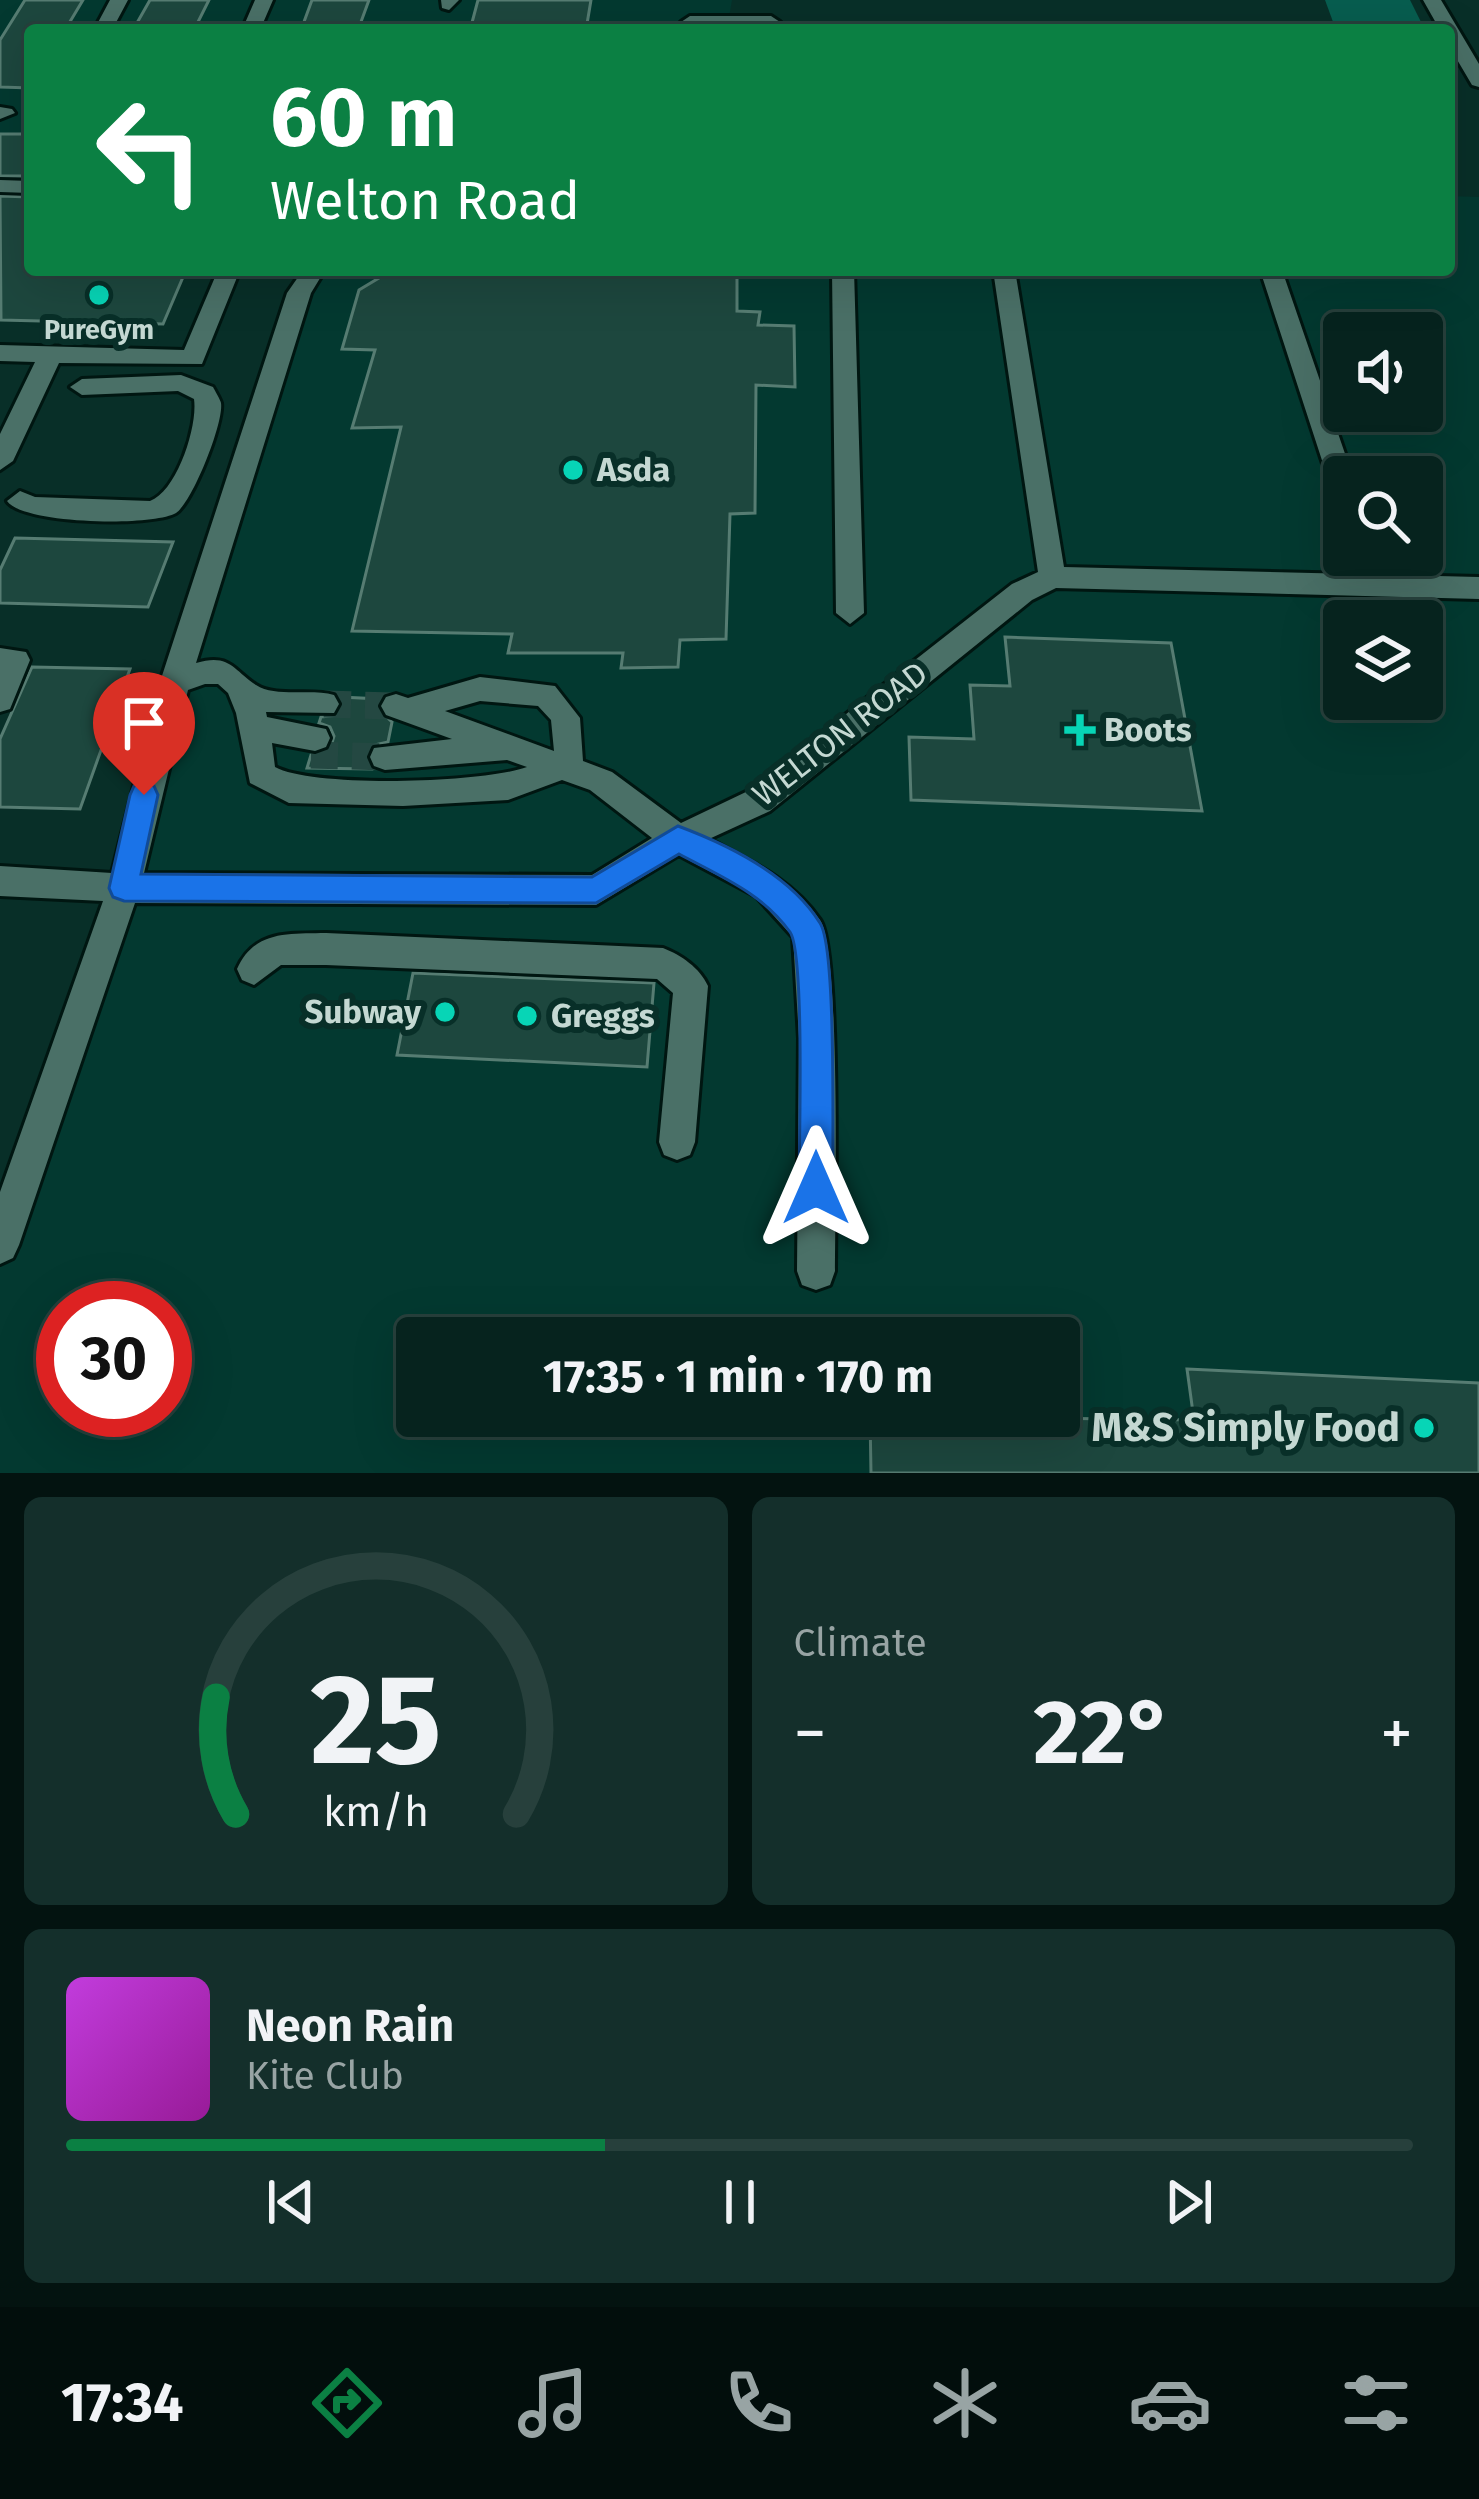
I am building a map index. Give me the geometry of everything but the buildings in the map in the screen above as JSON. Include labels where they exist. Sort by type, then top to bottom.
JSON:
[{"type":"street","points":[[690,22],[730,24]]},
{"type":"street","points":[[1455,48],[1479,82]]},
{"type":"street","points":[[0,352],[193,358],[227,276]]},
{"type":"street","points":[[0,1245],[124,888],[175,682],[299,293],[310,276]]},
{"type":"street","points":[[843,276],[850,613]]},
{"type":"street","points":[[1005,276],[1053,577],[1323,570]]},
{"type":"street","points":[[1273,276],[1333,456]]},
{"type":"street","points":[[0,461],[51,354]]},
{"type":"street","points":[[20,501],[31,507],[150,511],[176,499],[209,411],[204,393],[181,383],[82,387]]},
{"type":"street","points":[[1410,576],[1479,588]]},
{"type":"street","name":"WELTON ROAD","points":[[0,881],[124,888],[596,890],[678,839],[759,801],[1022,592],[1053,577]]},
{"type":"street","points":[[0,660],[16,660],[0,700]]},
{"type":"street","points":[[175,682],[213,671],[232,679],[250,718],[265,748],[317,730],[268,701],[250,718]]},
{"type":"street","points":[[394,727],[480,689],[545,695],[567,717],[572,734],[567,765]]},
{"type":"street","points":[[250,718],[261,774],[289,790],[403,793],[508,787],[567,765]]},
{"type":"street","points":[[394,727],[516,747],[601,781],[678,839],[767,886],[809,931],[816,1038],[816,1271]]},
{"type":"street","points":[[394,727],[516,747]]},
{"type":"street","points":[[254,969],[274,950],[326,949],[663,964],[691,986],[677,1142]]},
{"type":"shaded area","points":[[0,0],[732,0],[728,24],[24,24],[24,171],[0,171]]},
{"type":"shaded area","points":[[1325,0],[1410,0],[1422,24],[1334,24]]},
{"type":"shaded area","points":[[1455,196],[1479,197],[1479,1473],[0,1473],[0,1243],[312,276],[1455,276]]},
{"type":"tunnel","points":[[324,704],[396,706]]},
{"type":"tunnel","points":[[311,755],[385,757]]},
{"type":"place","name":"PureGym","points":[[99,295]]},
{"type":"place","name":"Asda","points":[[573,470]]},
{"type":"place","name":"Boots","points":[[1080,730]]},
{"type":"place","name":"Subway","points":[[445,1012]]},
{"type":"place","name":"Greggs","points":[[527,1016]]},
{"type":"place","name":"M&S Simply Food","points":[[1424,1428]]},
{"type":"route","points":[[144,795],[124,888],[596,890],[678,839],[767,886],[809,931],[816,1038],[816,1188]]}]
